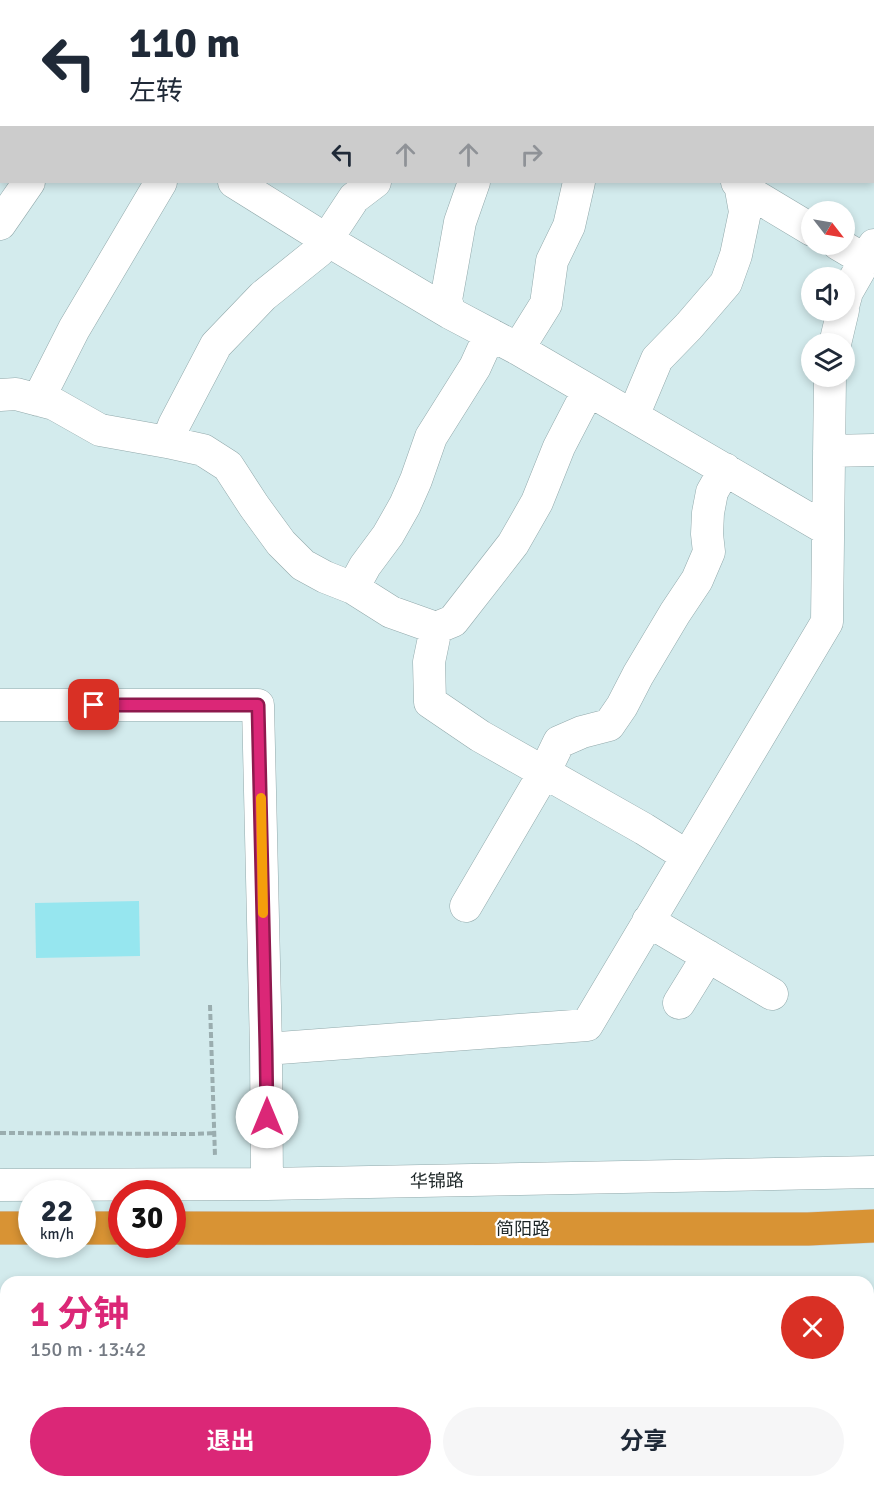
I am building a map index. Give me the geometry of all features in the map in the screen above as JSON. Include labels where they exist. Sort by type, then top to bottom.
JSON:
[{"type":"highway","name":"简阳路","points":[[186,1228],[808,1228],[874,1226]]},
{"type":"highway","points":[[0,1228],[18,1228]]},
{"type":"street","points":[[0,225],[28,183]]},
{"type":"street","points":[[38,400],[74,330],[160,183]]},
{"type":"street","points":[[236,183],[450,313],[518,349],[828,530]]},
{"type":"street","points":[[167,442],[216,345],[263,296],[319,251],[354,198],[374,183]]},
{"type":"street","points":[[450,313],[446,300],[460,222],[474,183]]},
{"type":"street","points":[[518,349],[546,304],[552,261],[568,226],[579,183]]},
{"type":"street","points":[[633,416],[657,359],[726,283],[736,255],[745,212],[740,183]]},
{"type":"street","points":[[741,183],[757,197],[801,223]]},
{"type":"street","points":[[855,248],[870,252],[855,278]]},
{"type":"street","points":[[353,588],[399,515],[416,480],[431,437],[475,367],[490,334]]},
{"type":"street","points":[[266,1049],[587,1025],[827,622],[830,387]]},
{"type":"street","points":[[0,395],[16,394],[54,404],[100,430],[203,450],[228,466],[281,543],[303,565],[326,578],[353,588],[391,612],[436,628],[453,621],[513,544],[537,502],[559,447],[588,390]]},
{"type":"street","points":[[829,451],[874,450]]},
{"type":"street","points":[[466,906],[544,773],[559,742],[582,732],[609,725],[697,580],[709,552],[707,524],[712,492],[725,469]]},
{"type":"street","points":[[436,628],[429,662],[430,702],[480,736],[634,823],[687,856]]},
{"type":"street","points":[[0,705],[258,705],[267,1184]]},
{"type":"street","points":[[648,921],[772,994]]},
{"type":"street","points":[[679,1004],[708,956]]},
{"type":"street","name":"华锦路","points":[[0,1185],[267,1184],[874,1172]]},
{"type":"path","points":[[210,1005],[217,1184]]},
{"type":"path","points":[[0,1133],[214,1133]]},
{"type":"shaded area","points":[[139,901],[140,956],[36,958],[35,903]]},
{"type":"slow traffic","points":[[261,798],[263,913]]},
{"type":"route","points":[[94,705],[258,705],[267,1117]]}]
